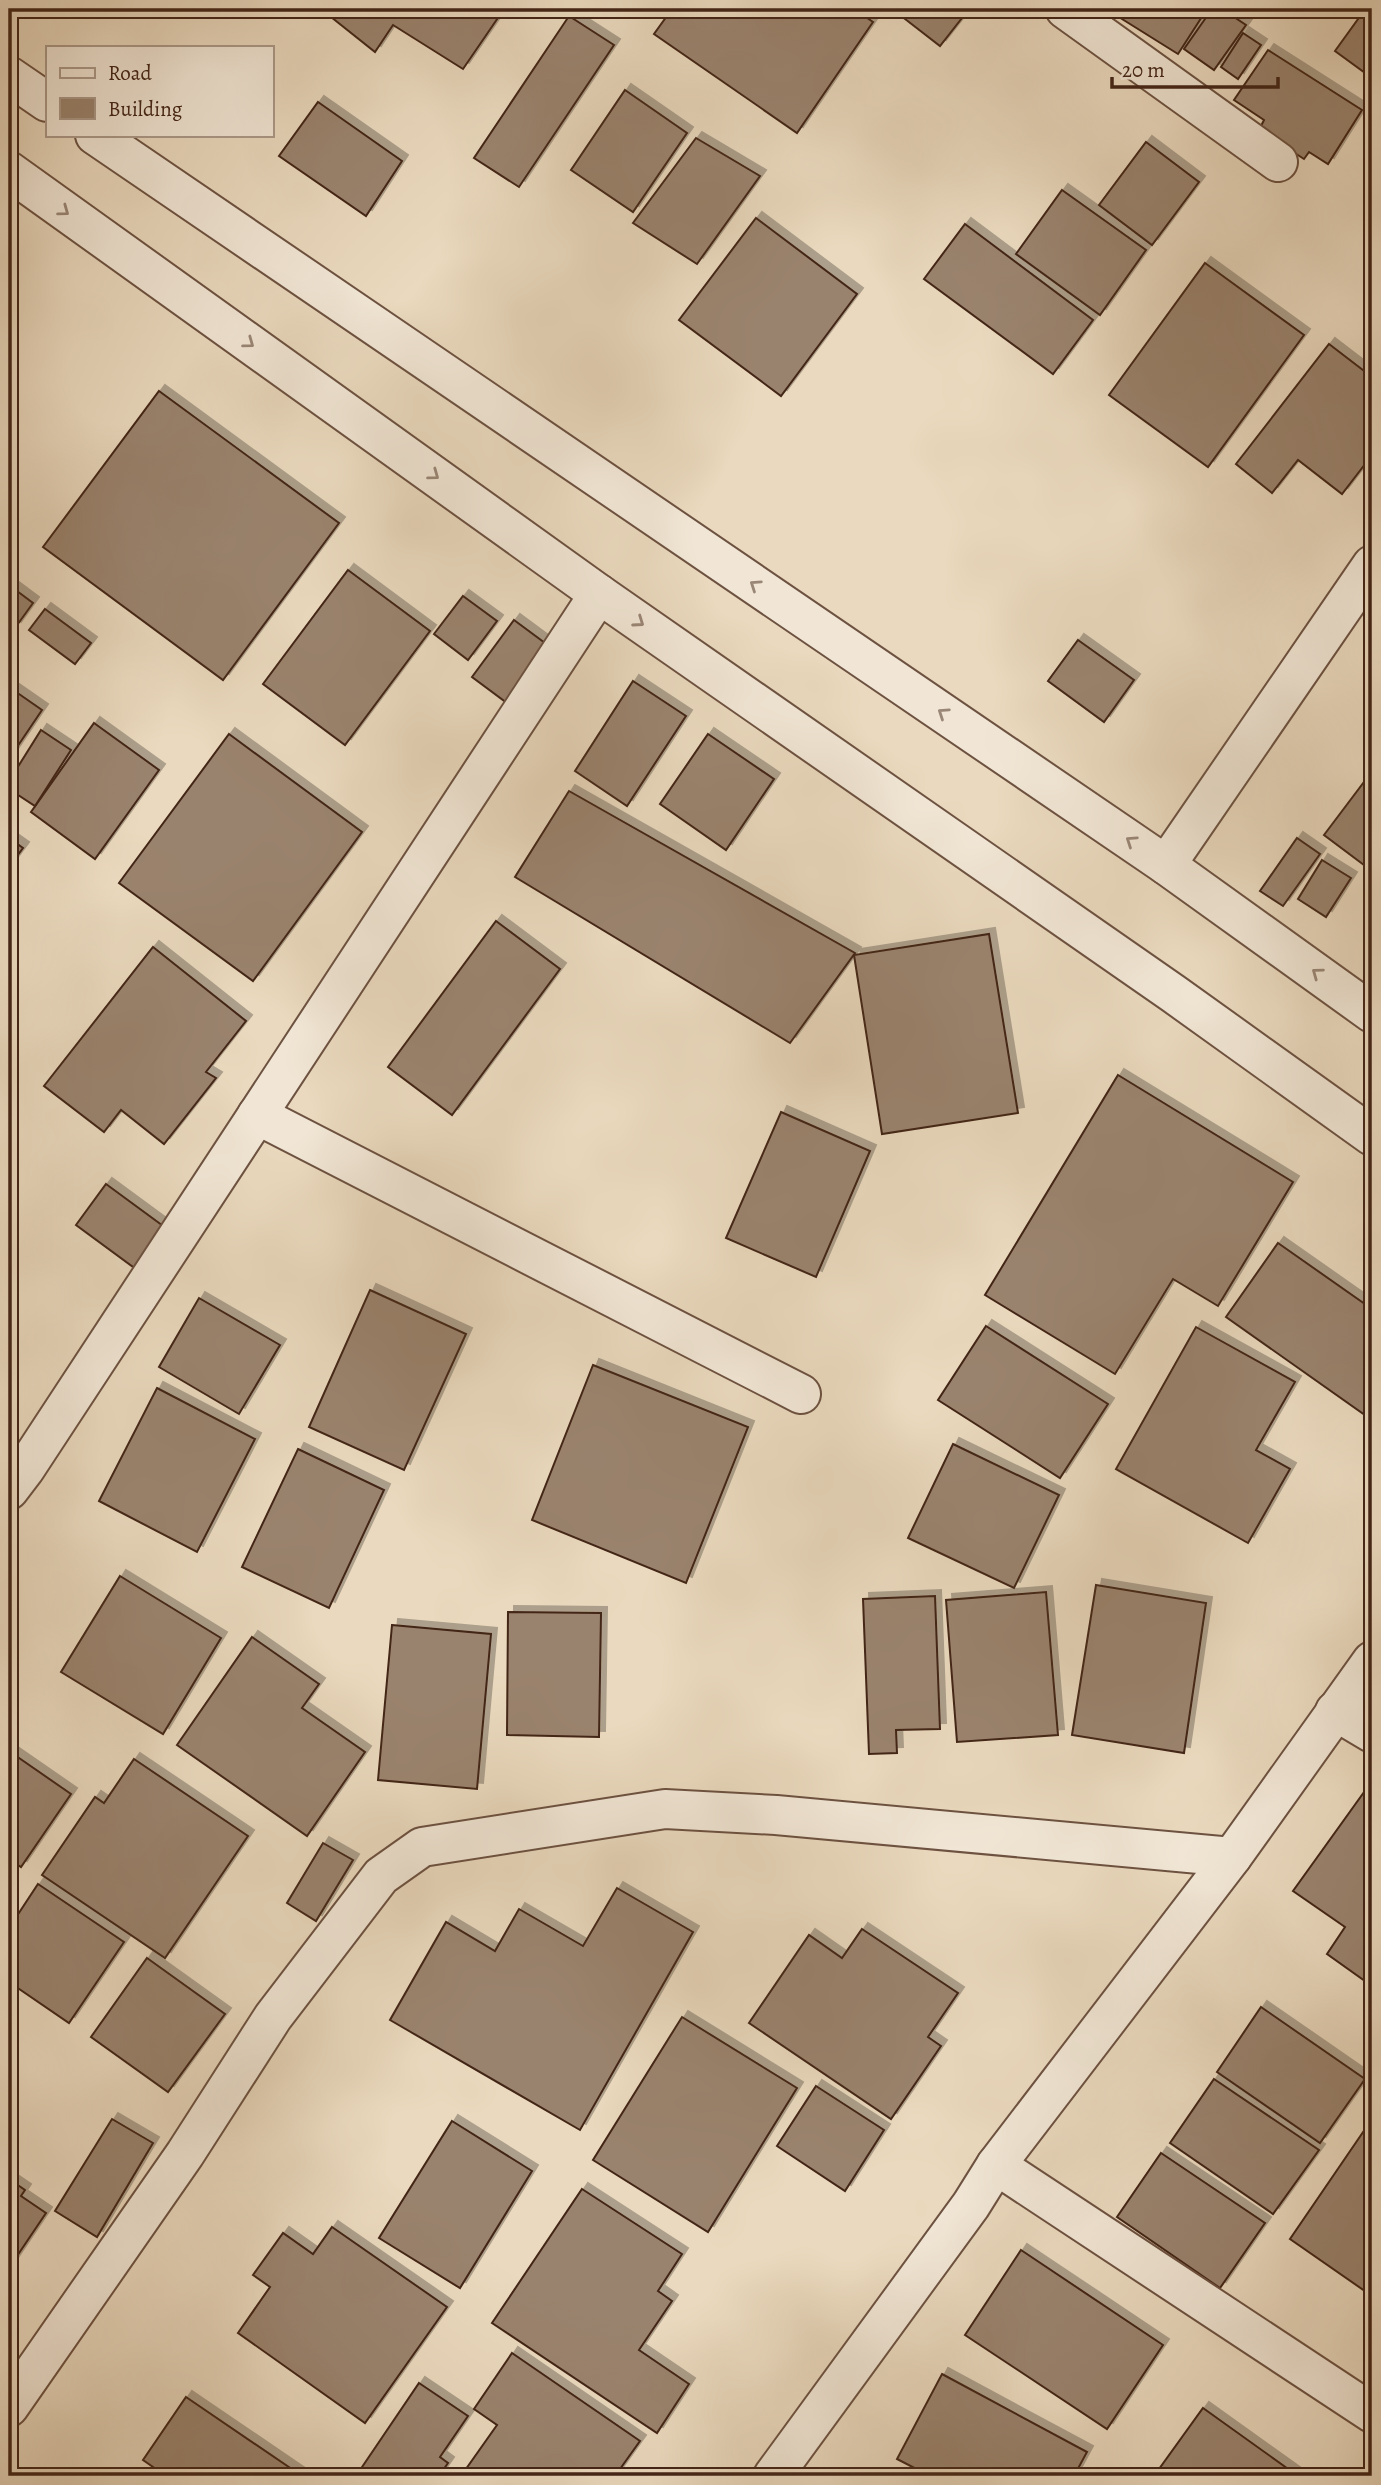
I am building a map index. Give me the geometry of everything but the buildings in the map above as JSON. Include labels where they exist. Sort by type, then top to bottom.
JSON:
[{"type":"street","points":[[1065,9],[1278,162]]},
{"type":"street","points":[[9,76],[46,101]]},
{"type":"street","points":[[96,136],[1166,865],[1372,1013]]},
{"type":"street","points":[[9,171],[599,594],[1163,986],[1372,1136]]},
{"type":"street","points":[[1166,865],[1372,565]]},
{"type":"street","points":[[9,1490],[599,594]]},
{"type":"street","points":[[257,1115],[801,1394]]},
{"type":"street","points":[[773,2476],[971,2205],[996,2165],[1233,1857],[1372,1661]]},
{"type":"street","points":[[1335,1711],[1372,1733]]},
{"type":"street","points":[[9,2407],[185,2154],[273,2017],[381,1875],[422,1847],[665,1809],[776,1815],[1233,1857]]},
{"type":"street","points":[[996,2165],[1372,2413]]}]
